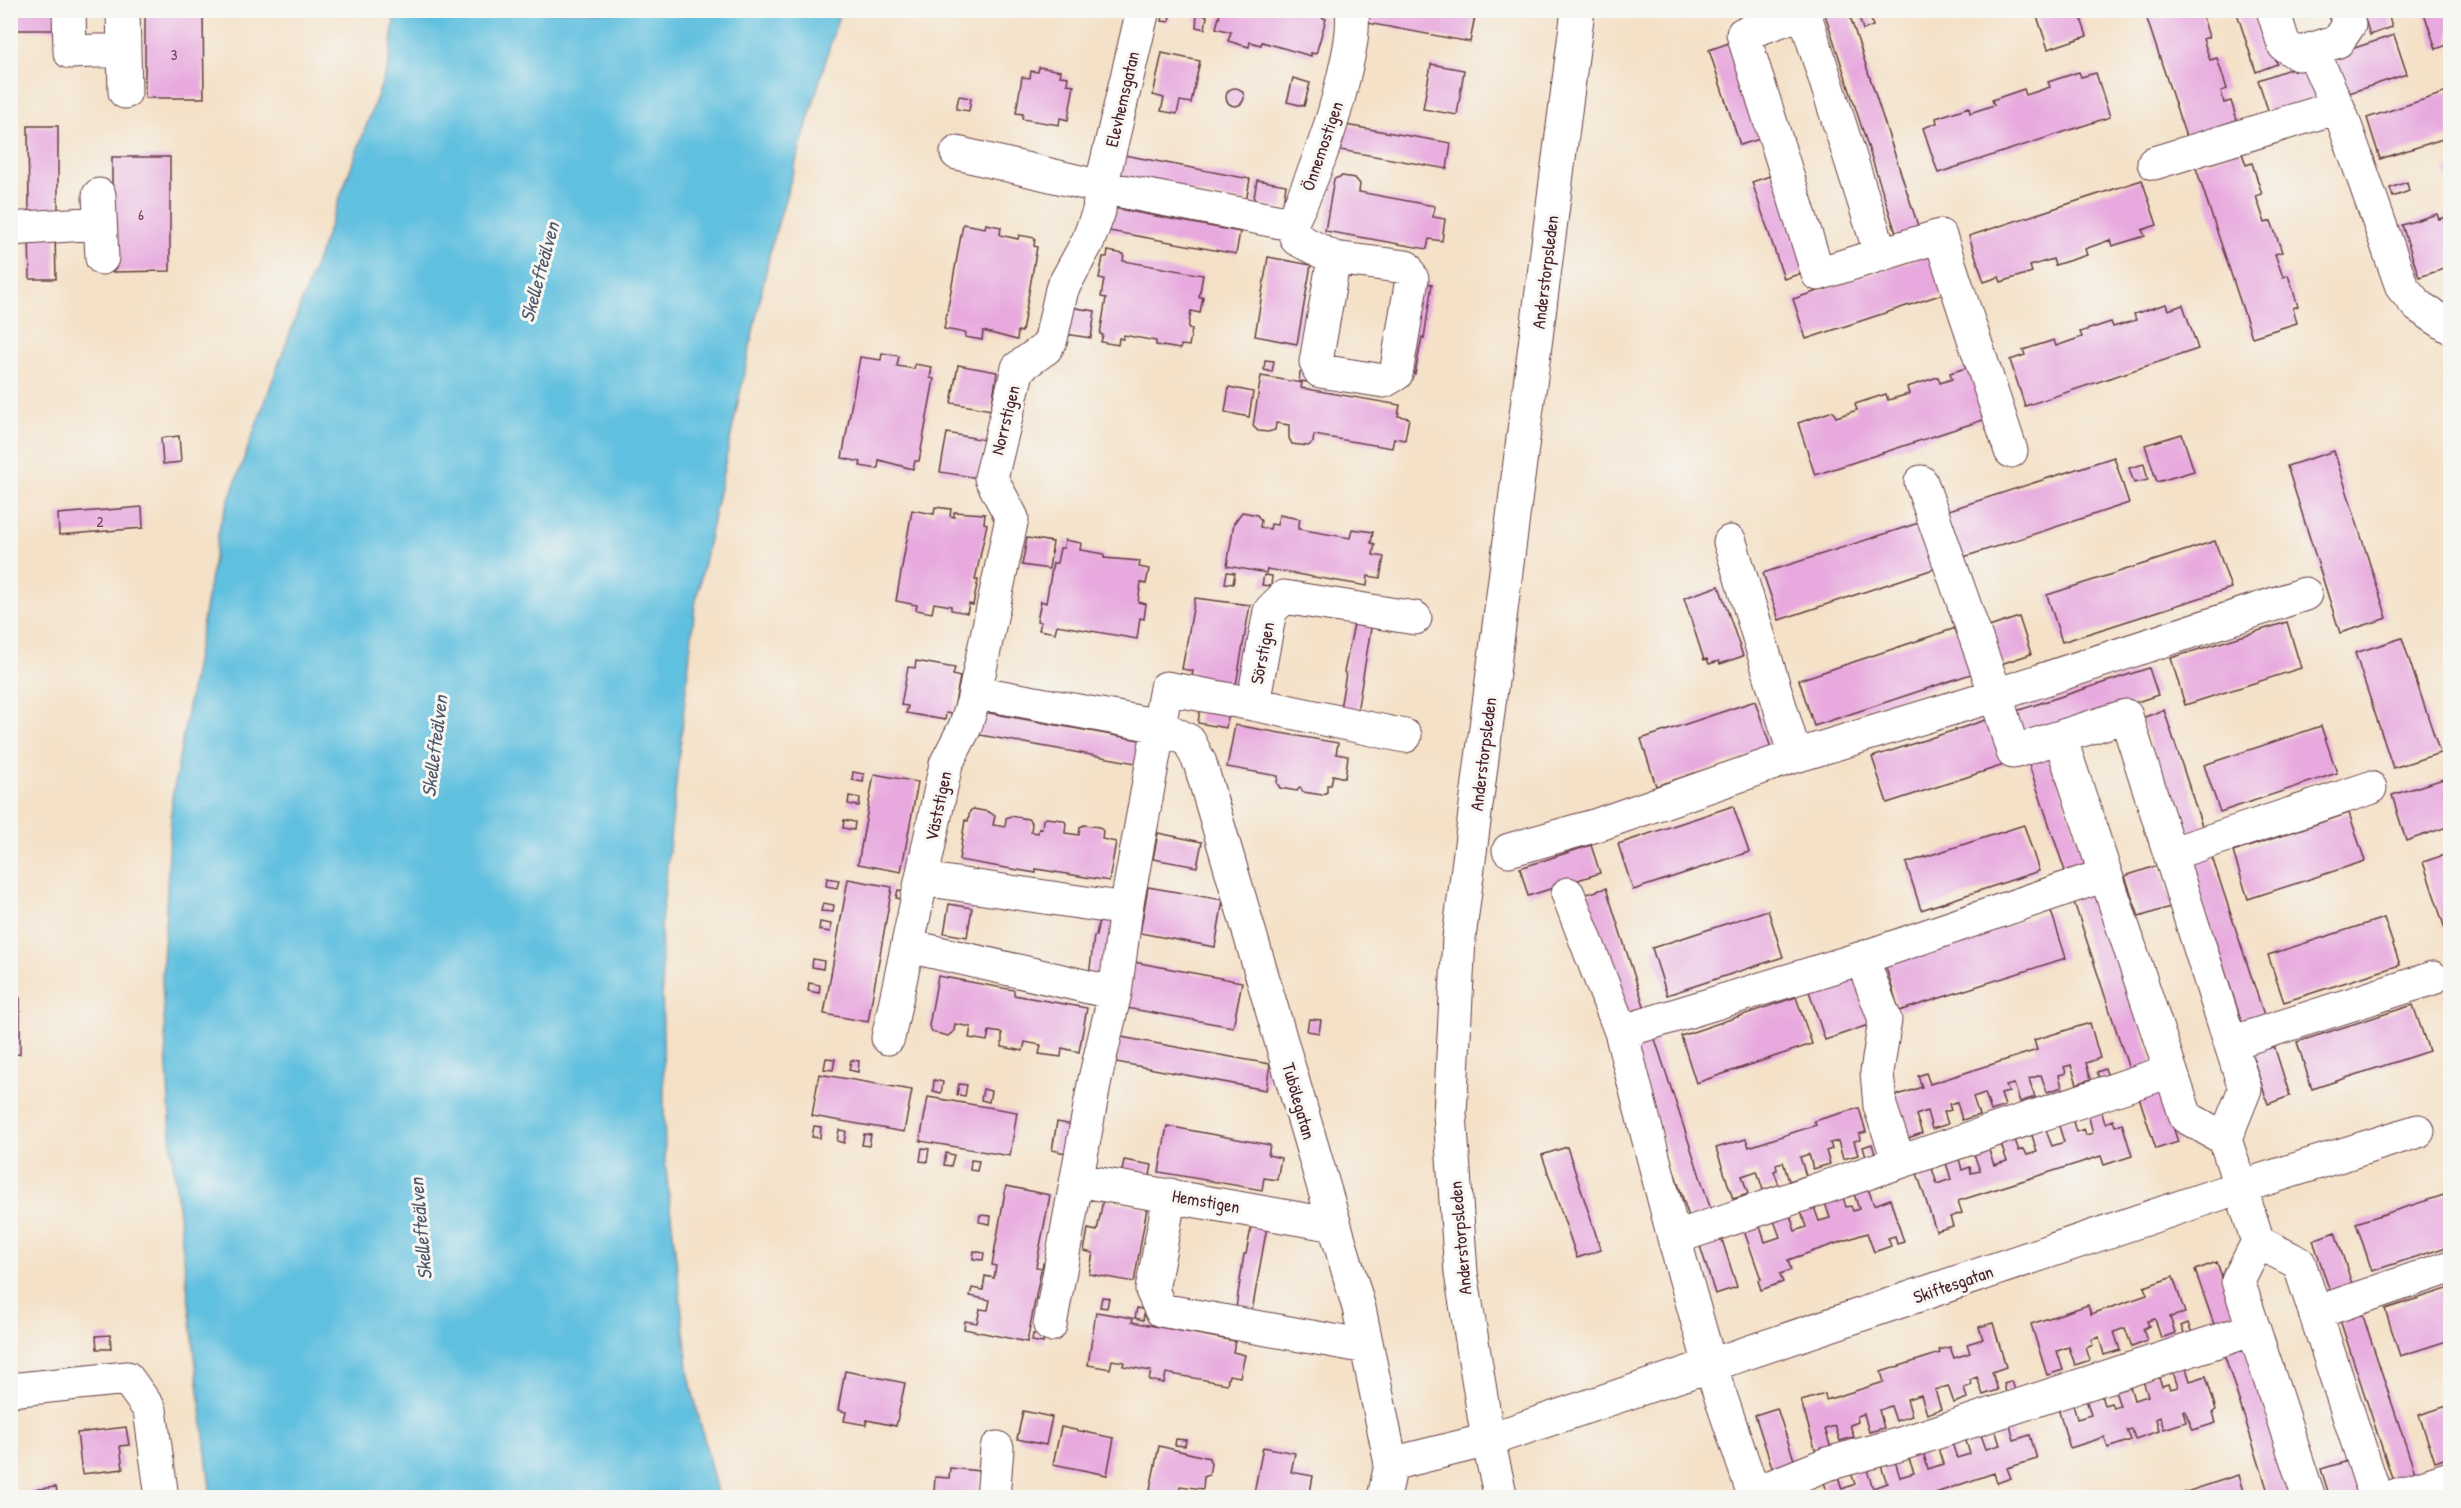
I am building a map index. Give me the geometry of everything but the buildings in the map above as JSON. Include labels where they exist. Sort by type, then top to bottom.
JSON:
[{"type":"street","points":[[69,10],[70,52],[124,50]]},
{"type":"street","points":[[123,10],[125,92]]},
{"type":"street","name":"Elevhemsgatan","points":[[1101,187],[1143,10]]},
{"type":"street","name":"Önnemostigen","points":[[1291,224],[1307,192],[1334,121],[1354,30],[1352,10]]},
{"type":"street","name":"Anderstorpsleden","points":[[1501,1497],[1488,1440],[1461,1273],[1450,1114],[1459,938],[1578,10]]},
{"type":"street","points":[[2273,10],[2284,45],[2298,54],[2338,41],[2349,25],[2345,10]]},
{"type":"street","points":[[1881,255],[1804,12],[1770,14],[1743,34],[1818,274],[1881,255],[1940,236],[2011,451]]},
{"type":"street","points":[[2312,49],[2338,107],[2402,287],[2418,306],[2451,327]]},
{"type":"street","points":[[2154,163],[2338,107]]},
{"type":"street","points":[[957,153],[1101,187],[1291,224],[1297,239],[1334,258]]},
{"type":"street","name":"Norrstigen","points":[[976,681],[1012,518],[991,478],[1015,379],[1018,368],[1046,348],[1051,339],[1062,289],[1088,241],[1100,211],[1101,187]]},
{"type":"street","points":[[10,229],[99,209],[102,258]]},
{"type":"street","points":[[1921,482],[1996,695],[2013,752],[2126,716],[2245,1089],[2225,1139],[2240,1187],[2258,1242],[2299,1263],[2376,1497]]},
{"type":"street","points":[[1730,542],[1795,756]]},
{"type":"street","points":[[1509,849],[1597,825],[1795,756],[1996,695],[2305,594]]},
{"type":"street","name":"Sörstigen","points":[[1253,704],[1270,611],[1284,597],[1415,618]]},
{"type":"street","name":"Tubölegatan","points":[[976,681],[1160,726],[1189,741],[1200,763],[1213,804],[1359,1308],[1391,1464],[1384,1497]]},
{"type":"street","name":"Väststigen","points":[[888,1038],[946,764],[965,727],[976,681]]},
{"type":"street","name":"Sörstigen","points":[[1160,726],[1166,688],[1405,736]]},
{"type":"street","points":[[1050,1325],[1095,1079],[1115,993],[1126,909],[1160,726]]},
{"type":"street","points":[[2060,737],[2186,1117],[2225,1139]]},
{"type":"street","points":[[2170,854],[2370,788]]},
{"type":"street","points":[[1621,1032],[1863,958],[2105,875]]},
{"type":"street","points":[[923,879],[1126,909]]},
{"type":"street","points":[[1568,894],[1621,1032],[1674,1238],[1710,1365],[1754,1496],[1827,1464],[1901,1444],[2254,1329]]},
{"type":"street","points":[[908,946],[1115,993]]},
{"type":"street","points":[[1863,958],[1885,1020],[1877,1072],[1880,1106],[1899,1162]]},
{"type":"street","points":[[2231,1043],[2433,978]]},
{"type":"street","points":[[1674,1238],[2170,1071]]},
{"type":"street","name":"Skiftesgatan","points":[[1391,1464],[1488,1440],[2240,1187],[2418,1131]]},
{"type":"street","name":"Hemstigen","points":[[1077,1180],[1335,1225]]},
{"type":"street","points":[[1170,1195],[1152,1290],[1161,1310],[1367,1347]]},
{"type":"street","points":[[2258,1242],[2238,1281],[2309,1497]]},
{"type":"street","points":[[2314,1313],[2451,1268]]},
{"type":"street","points":[[10,1390],[127,1378],[150,1410],[162,1497]]},
{"type":"street","points":[[993,1497],[997,1448]]},
{"type":"street","points":[[2388,1497],[2451,1478]]},
{"type":"water","name":"Skellefteälven","points":[[395,11],[840,11],[771,247],[695,605],[661,924],[665,1161],[689,1376],[718,1497],[211,1497],[172,1153],[162,981],[172,799],[220,524],[389,64]]}]
